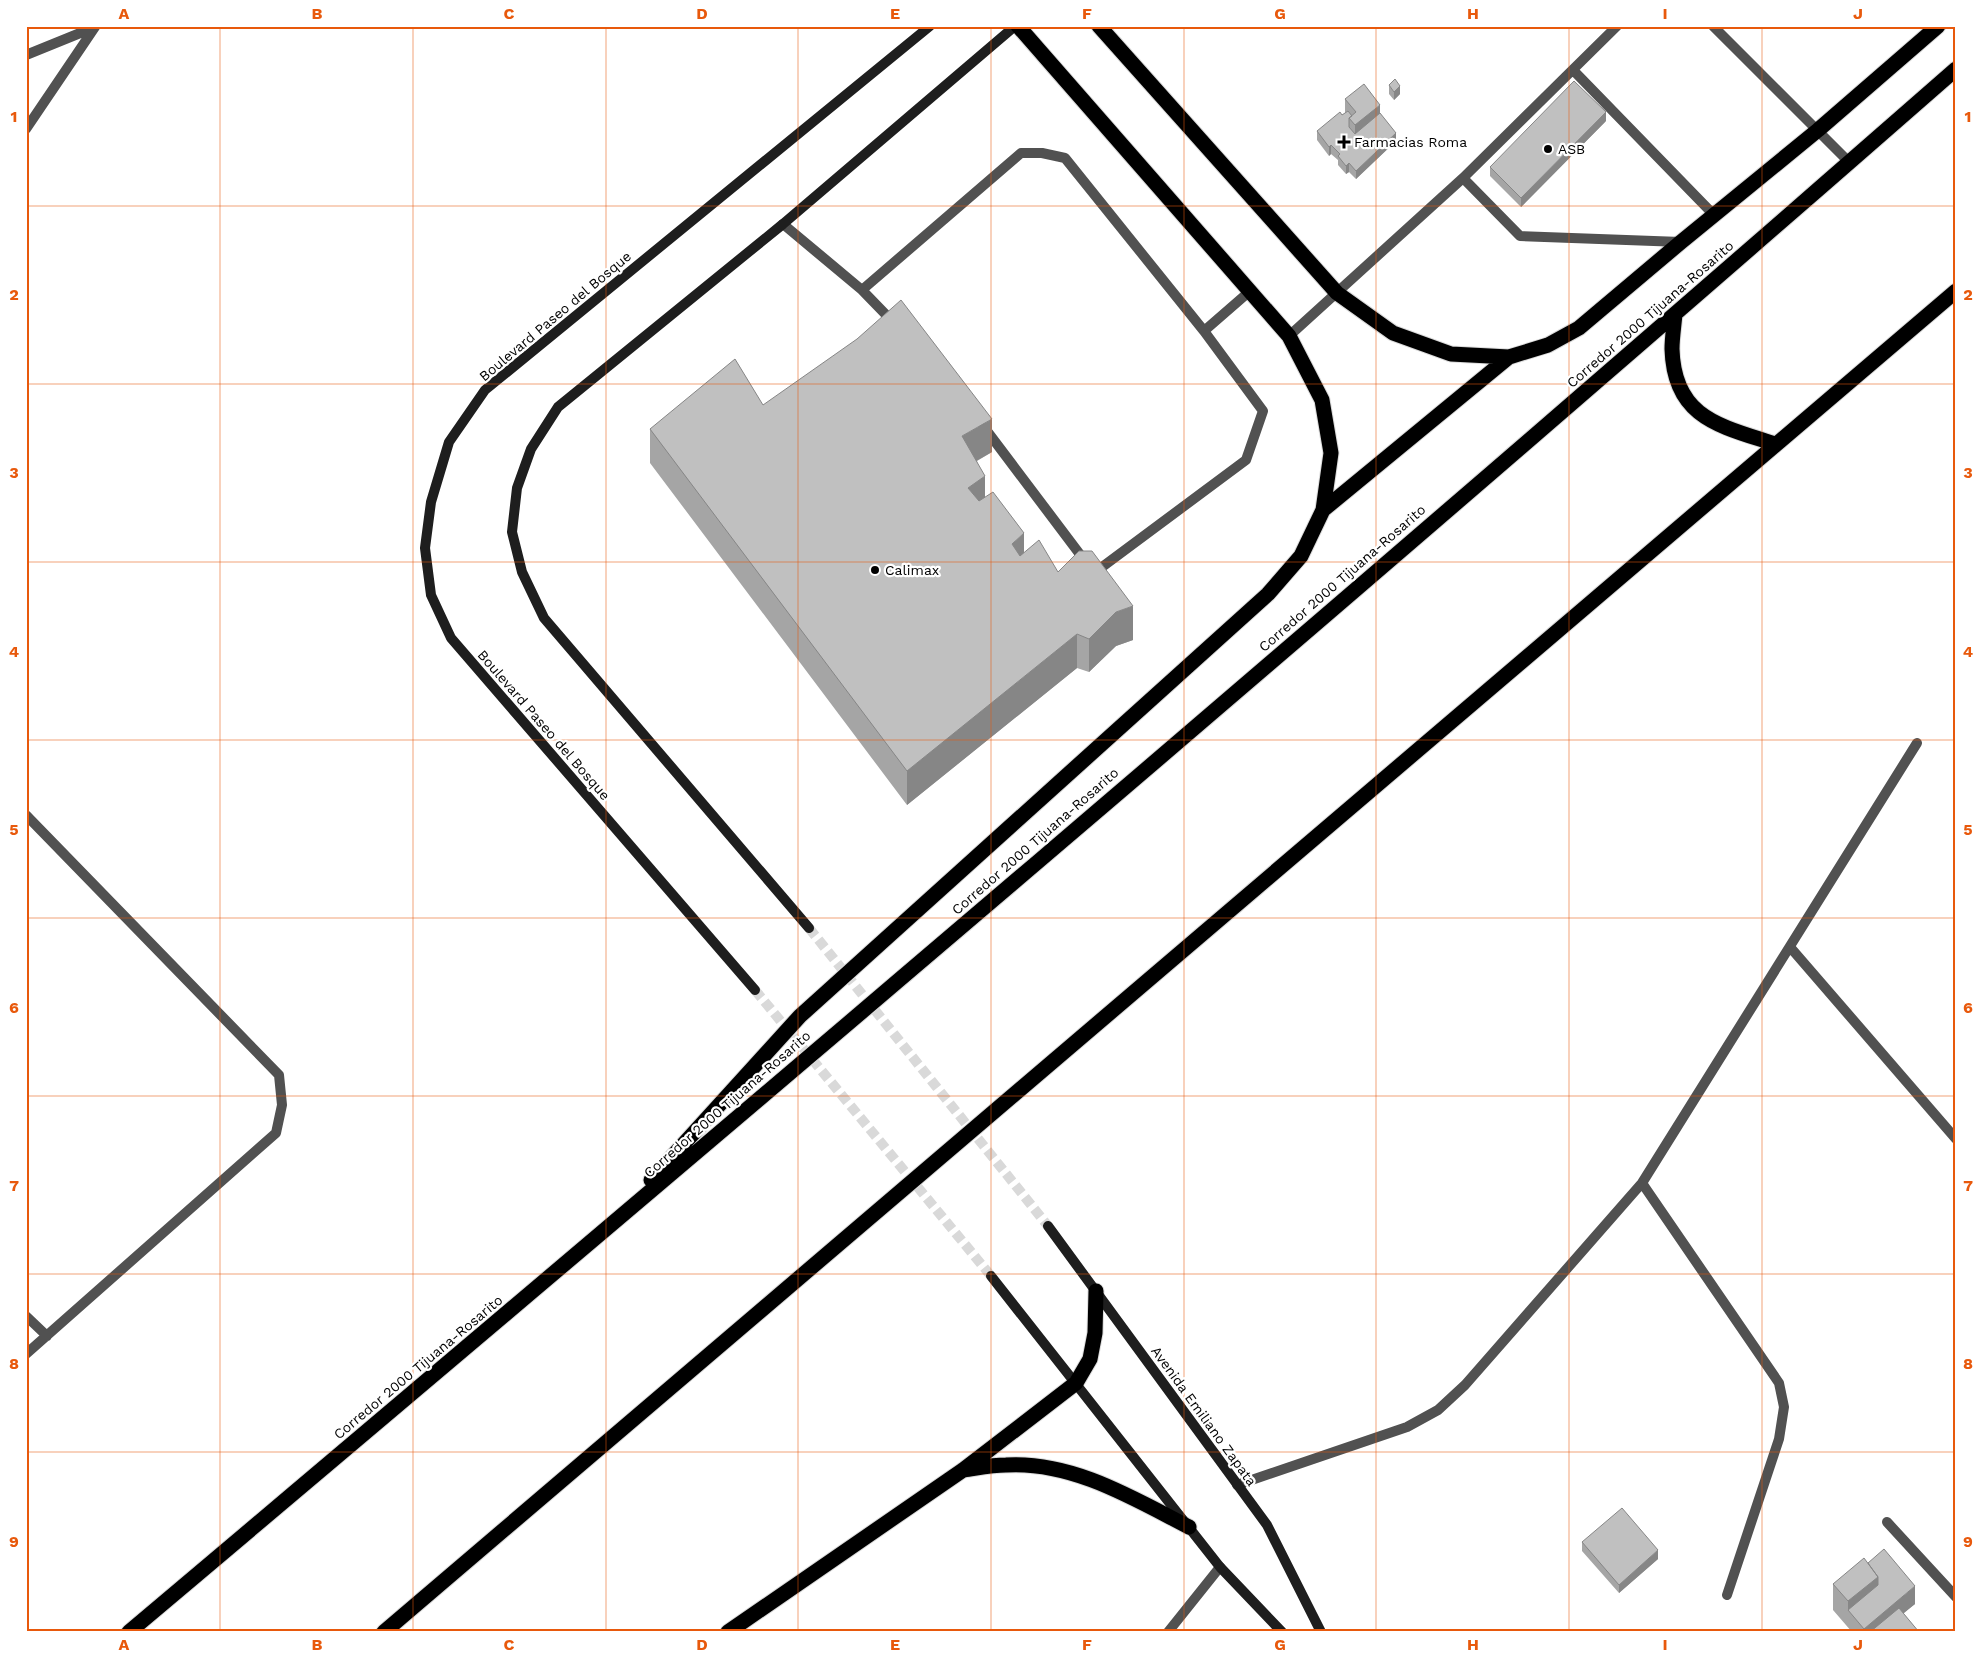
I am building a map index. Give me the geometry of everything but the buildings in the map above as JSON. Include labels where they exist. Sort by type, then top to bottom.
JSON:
[{"type":"highway","points":[[608,1228],[800,1016],[1268,594],[1301,556],[1323,510],[1331,454],[1322,400],[1289,336],[1016,26]]},
{"type":"highway","points":[[1099,26],[1337,293],[1393,333],[1450,354],[1509,357],[1548,345],[1579,328],[1818,130],[1938,26]]},
{"type":"highway","name":"Corredor 2000 Tijuana-Rosarito","points":[[129,1632],[608,1228],[1675,314],[1956,69]]},
{"type":"highway","points":[[384,1632],[1956,291]]},
{"type":"highway","points":[[1675,314],[1672,349],[1677,382],[1686,400],[1705,419],[1775,444]]},
{"type":"highway","points":[[1323,510],[1509,357]]},
{"type":"highway","points":[[728,1632],[963,1470],[1076,1383],[1090,1359],[1095,1333],[1096,1291]]},
{"type":"highway","points":[[963,1470],[1007,1464],[1044,1467],[1077,1475],[1120,1491],[1189,1527]]},
{"type":"main road","name":"Boulevard Paseo del Bosque","points":[[755,990],[451,638],[431,595],[425,548],[431,502],[449,442],[486,390],[930,26]]},
{"type":"main road","points":[[809,928],[544,618],[522,572],[512,532],[517,488],[531,449],[558,407],[783,224],[1016,26]]},
{"type":"main road","name":"Avenida Emiliano Zapata","points":[[1048,1226],[1267,1525],[1320,1632]]},
{"type":"main road","points":[[991,1276],[1220,1567],[1282,1632]]},
{"type":"street","points":[[1289,336],[1463,178],[1617,26]]},
{"type":"street","points":[[1713,26],[1849,162]]},
{"type":"street","points":[[26,55],[96,27]]},
{"type":"street","points":[[26,129],[96,27]]},
{"type":"street","points":[[1573,70],[1714,215]]},
{"type":"street","points":[[862,290],[1021,153],[1042,153],[1066,158],[1204,331],[1262,410],[1246,460],[1094,572],[980,422]]},
{"type":"street","points":[[1463,178],[1520,236],[1681,242]]},
{"type":"street","points":[[783,224],[862,290],[904,333]]},
{"type":"street","points":[[1204,331],[1250,291]]},
{"type":"street","points":[[1237,1485],[1407,1427],[1438,1410],[1465,1385],[1642,1182],[1917,743]]},
{"type":"street","points":[[26,815],[279,1075],[282,1105],[276,1133],[26,1354]]},
{"type":"street","points":[[1790,947],[1956,1139]]},
{"type":"street","points":[[1642,1182],[1779,1383],[1784,1407],[1779,1439],[1727,1595]]},
{"type":"street","points":[[26,1316],[47,1336]]},
{"type":"street","points":[[1887,1522],[1956,1597]]},
{"type":"street","points":[[1168,1632],[1220,1567]]},
{"type":"tunnel","points":[[809,928],[1048,1226]]},
{"type":"tunnel","points":[[755,990],[991,1276]]},
{"type":"place","name":"Farmacias Roma","points":[[1344,142]]},
{"type":"place","name":"ASB","points":[[1548,149]]},
{"type":"place","name":"Calimax","points":[[875,570]]}]
